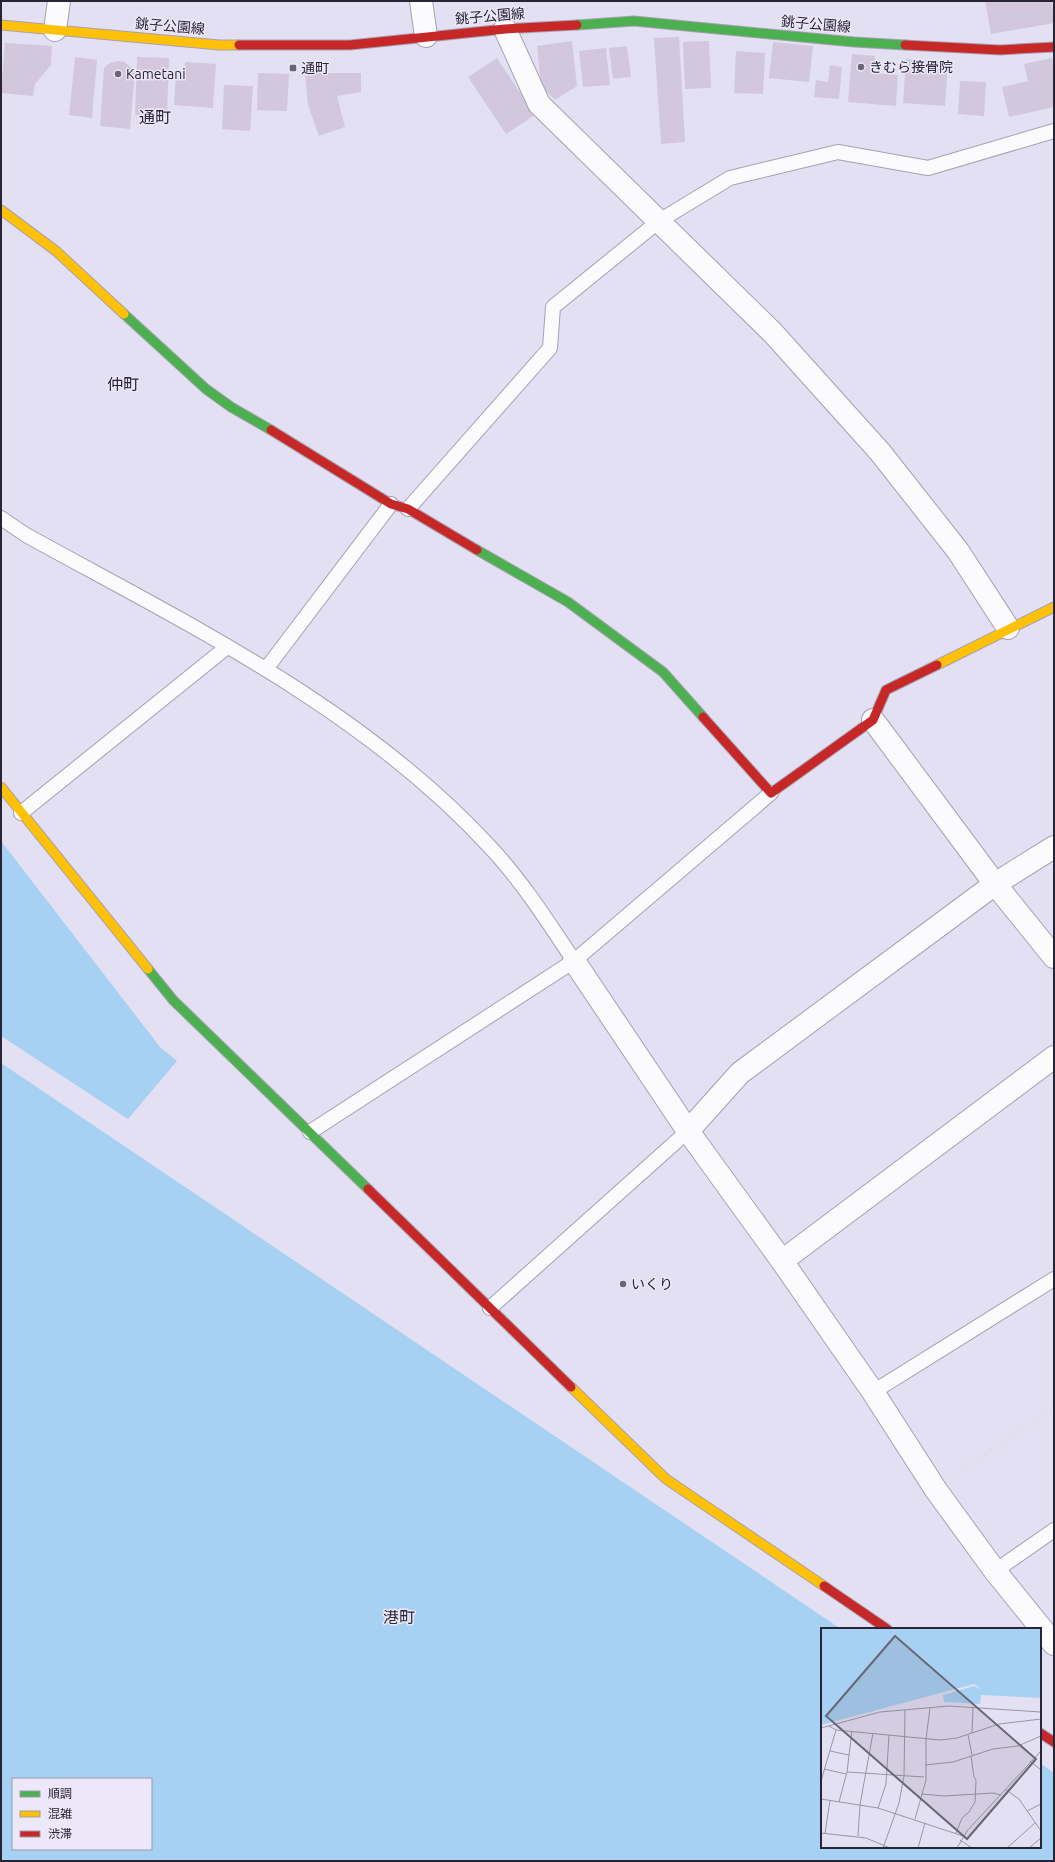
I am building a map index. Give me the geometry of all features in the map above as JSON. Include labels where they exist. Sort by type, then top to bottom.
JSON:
[{"type":"street","points":[[55,30],[59,1]]},
{"type":"street","points":[[421,1],[426,36]]},
{"type":"street","name":"銚子公園線","points":[[1,25],[220,45],[350,45],[505,29],[634,21],[854,42],[1000,50],[1054,47]]},
{"type":"street","points":[[505,29],[539,104],[773,333],[880,452],[958,550],[1008,628]]},
{"type":"street","points":[[1,210],[20,222],[73,265],[167,355],[207,389],[239,412],[391,504],[408,509],[441,527],[499,564],[568,602],[663,672],[770,793],[873,720],[886,690],[1008,628],[1054,607]]},
{"type":"street","points":[[873,720],[996,884],[1054,956]]},
{"type":"street","points":[[1,787],[173,1000],[666,1479],[886,1628]]},
{"type":"street","points":[[688,1131],[740,1073],[996,884],[1054,848]]},
{"type":"street","points":[[574,961],[688,1131],[782,1261],[873,1392],[936,1490],[995,1571],[1054,1644]]},
{"type":"street","points":[[782,1261],[1054,1057]]},
{"type":"street","points":[[1041,1734],[1054,1742]]},
{"type":"lane","points":[[408,509],[550,348],[553,307],[660,222],[730,178],[838,152],[928,168],[1054,131]]},
{"type":"lane","points":[[266,669],[391,504]]},
{"type":"lane","points":[[1,518],[26,535],[266,669],[360,731],[440,798],[491,848],[542,913],[574,961]]},
{"type":"lane","points":[[21,813],[227,647]]},
{"type":"lane","points":[[310,1132],[574,961],[770,793]]},
{"type":"lane","points":[[490,1308],[688,1131]]},
{"type":"lane","points":[[873,1392],[1054,1279]]},
{"type":"lane","points":[[995,1571],[1054,1530]]},
{"type":"path","points":[[936,1490],[1054,1406]]},
{"type":"water","points":[[1,841],[160,1047],[177,1061],[128,1119],[1,1036]]},
{"type":"water","points":[[1,1063],[840,1628],[821,1628],[821,1848],[1041,1848],[1041,1764],[1054,1773],[1054,1861],[1,1861]]},
{"type":"building","points":[[985,1],[1052,1],[1054,23],[991,34]]},
{"type":"building","points":[[679,37],[685,142],[661,144],[654,38]]},
{"type":"building","points":[[572,41],[577,86],[555,100],[541,86],[537,46]]},
{"type":"building","points":[[709,41],[711,88],[685,89],[683,42]]},
{"type":"building","points":[[773,42],[813,46],[809,82],[769,78]]},
{"type":"building","points":[[5,43],[52,46],[51,65],[35,84],[33,96],[1,93]]},
{"type":"building","points":[[627,46],[631,77],[613,79],[609,48]]},
{"type":"building","points":[[606,48],[610,85],[583,87],[579,51]]},
{"type":"building","points":[[736,51],[765,53],[763,94],[734,93]]},
{"type":"building","points":[[852,54],[875,56],[874,73],[898,75],[896,106],[848,102]]},
{"type":"building","points":[[75,57],[97,60],[92,118],[69,115]]},
{"type":"building","points":[[137,57],[169,58],[167,117],[135,115]]},
{"type":"building","points":[[497,58],[535,115],[506,134],[468,77]]},
{"type":"building","points":[[1052,58],[1054,69],[1054,107],[1009,117],[1002,87],[1028,81],[1024,64]]},
{"type":"building","points":[[906,59],[948,62],[945,106],[903,103]]},
{"type":"building","points":[[118,61],[124,62],[135,70],[130,129],[100,126],[104,68],[110,63]]},
{"type":"building","points":[[185,62],[216,64],[213,108],[174,105],[176,74],[184,75]]},
{"type":"building","points":[[830,65],[842,67],[839,99],[814,97],[816,80],[828,82]]},
{"type":"building","points":[[258,73],[289,74],[287,111],[257,110]]},
{"type":"building","points":[[305,73],[361,73],[361,92],[337,96],[345,127],[319,136],[308,105]]},
{"type":"building","points":[[960,81],[986,82],[984,116],[958,114]]},
{"type":"building","points":[[224,85],[253,86],[250,131],[222,129]]},
{"type":"traffic: fast","points":[[577,25],[634,21],[854,42],[905,45]]},
{"type":"traffic: fast","points":[[124,314],[206,389],[231,407],[271,430]]},
{"type":"traffic: fast","points":[[477,550],[568,602],[663,672],[703,717]]},
{"type":"traffic: fast","points":[[148,969],[173,1000],[368,1189]]},
{"type":"traffic: slow","points":[[1,25],[219,45],[239,45]]},
{"type":"traffic: slow","points":[[1,210],[56,251],[124,314]]},
{"type":"traffic: slow","points":[[937,665],[1054,607]]},
{"type":"traffic: slow","points":[[1,787],[148,969]]},
{"type":"traffic: slow","points":[[571,1387],[666,1479],[824,1586]]},
{"type":"traffic: jam","points":[[239,45],[350,45],[505,29],[577,25]]},
{"type":"traffic: jam","points":[[905,45],[1000,50],[1054,47]]},
{"type":"traffic: jam","points":[[271,430],[391,504],[408,509],[477,550]]},
{"type":"traffic: jam","points":[[703,717],[771,793],[873,720],[886,690],[937,665]]},
{"type":"traffic: jam","points":[[368,1189],[571,1387]]},
{"type":"traffic: jam","points":[[824,1586],[886,1628]]},
{"type":"traffic: jam","points":[[1041,1734],[1054,1742]]},
{"type":"place","name":"きむら接骨院","points":[[861,67]]},
{"type":"place","name":"通町","points":[[293,68]]},
{"type":"place","name":"Kametani","points":[[118,74]]},
{"type":"place","name":"いくり","points":[[623,1284]]},
{"type":"district","name":"通町","points":[[155,117]]},
{"type":"district","name":"仲町","points":[[123,384]]},
{"type":"district","name":"港町","points":[[399,1617]]}]
